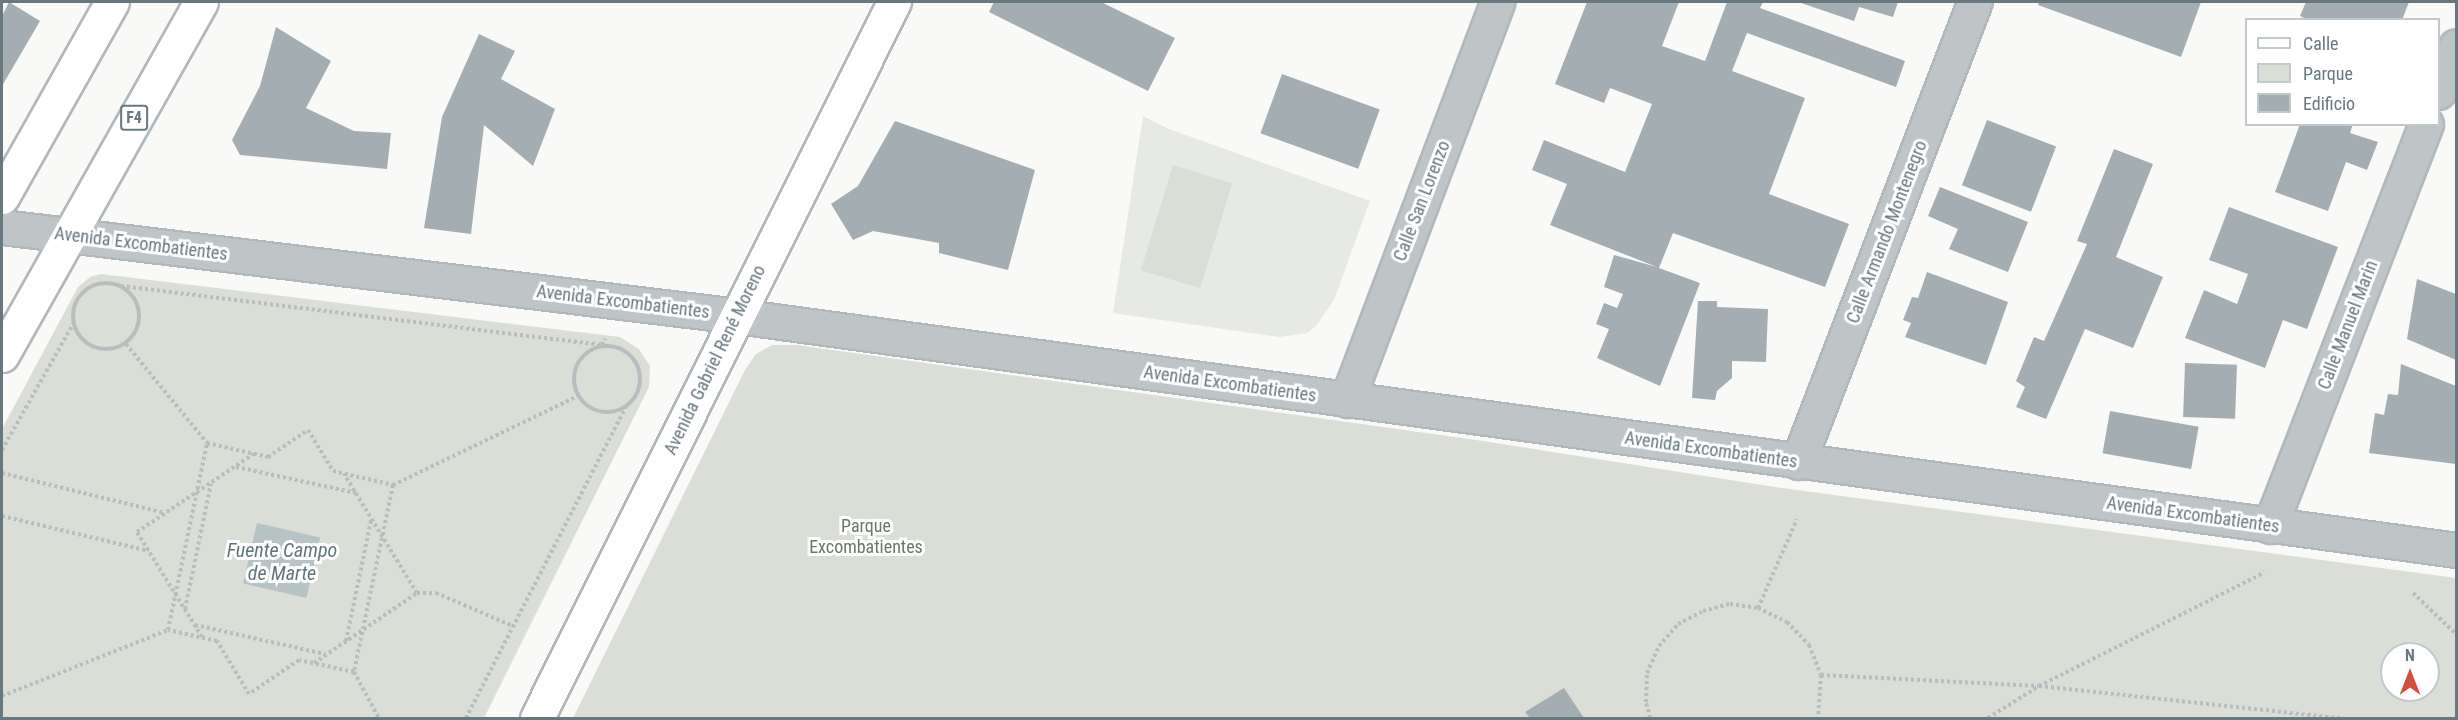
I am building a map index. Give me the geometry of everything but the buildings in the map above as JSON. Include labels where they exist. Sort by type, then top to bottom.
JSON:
[{"type":"main road","points":[[2,197],[112,2]]},
{"type":"main road","name":"F4","points":[[2,355],[67,235],[201,2]]},
{"type":"main road","name":"Avenida Gabriel René Moreno","points":[[537,718],[894,2]]},
{"type":"street","name":"Calle San Lorenzo","points":[[1347,400],[1497,2]]},
{"type":"street","name":"Calle Armando Montenegro","points":[[1798,462],[1975,2]]},
{"type":"street","points":[[2440,89],[2457,46]]},
{"type":"street","name":"Calle Manuel Marin","points":[[2270,526],[2425,126]]},
{"type":"street","name":"Avenida Excombatientes","points":[[2,227],[737,316],[2457,550]]},
{"type":"path","points":[[2,450],[74,323],[76,301],[91,286],[112,283],[121,286],[622,349],[636,364],[639,387],[626,406],[466,718]]},
{"type":"path","points":[[74,323],[84,342],[93,348],[116,349],[126,344],[134,335],[138,313],[136,302],[121,286]]},
{"type":"path","points":[[607,335],[602,345],[582,355],[577,364],[574,385],[578,396],[594,411],[605,413],[626,406]]},
{"type":"path","points":[[126,344],[207,443],[268,456],[308,430],[333,471],[393,484],[578,396]]},
{"type":"path","points":[[168,630],[207,443]]},
{"type":"path","points":[[202,638],[138,532],[255,453]]},
{"type":"path","points":[[235,467],[356,494]]},
{"type":"path","points":[[2,473],[165,513]]},
{"type":"path","points":[[344,474],[417,593]]},
{"type":"path","points":[[185,610],[211,483]]},
{"type":"path","points":[[379,718],[354,672],[393,484]]},
{"type":"path","points":[[2,516],[149,551]]},
{"type":"path","points":[[346,641],[371,519]]},
{"type":"path","points":[[1758,608],[1797,519]]},
{"type":"path","points":[[1988,718],[2039,686],[2264,573]]},
{"type":"path","points":[[314,663],[417,593],[436,593],[513,626]]},
{"type":"path","points":[[2413,593],[2457,634]]},
{"type":"path","points":[[1650,718],[1646,702],[1647,673],[1659,646],[1678,624],[1703,610],[1731,604],[1758,608],[1794,630],[1809,645],[1821,675],[1818,718]]},
{"type":"path","points":[[194,625],[326,654]]},
{"type":"path","points":[[2,696],[168,630],[217,641],[249,694],[299,660],[354,672]]},
{"type":"path","points":[[1821,675],[2039,686],[2340,718]]},
{"type":"shaded area","points":[[1143,116],[1169,129],[1370,201],[1334,300],[1316,326],[1307,333],[1279,337],[1113,313]]},
{"type":"green space","points":[[1173,165],[1232,183],[1200,288],[1141,270]]},
{"type":"green space","points":[[101,274],[620,337],[639,349],[650,366],[649,387],[484,718],[2,718],[2,429],[78,287],[90,277]]},
{"type":"green space","name":"Parque Excombatientes","points":[[772,345],[797,345],[1476,440],[1775,487],[2456,578],[2456,718],[573,718],[745,370],[756,354]]},
{"type":"water","name":"Fuente Campo de Marte","points":[[257,523],[320,538],[306,598],[243,583]]}]
